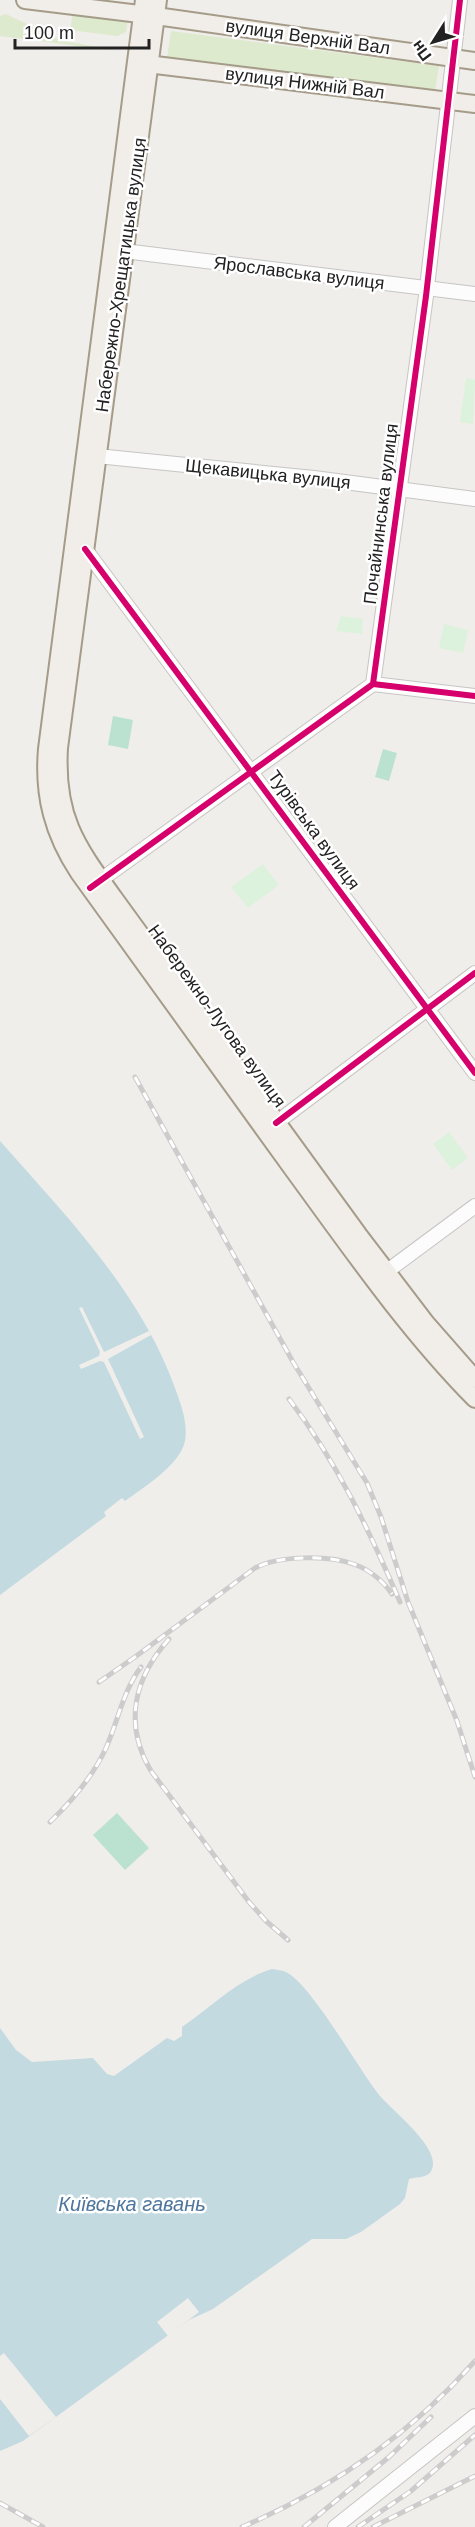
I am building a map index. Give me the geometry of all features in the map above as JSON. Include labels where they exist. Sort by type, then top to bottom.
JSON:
[{"type":"main road","name":"вулиця Верхній Вал","points":[[25,0],[82,7],[150,7],[475,61]]},
{"type":"main road","points":[[82,7],[111,0]]},
{"type":"main road","name":"Набережно-Хрещатицька вулиця","points":[[79,548],[150,7]]},
{"type":"main road","name":"Набережно-Хрещатицька вулиця","points":[[79,548],[97,456],[124,251],[143,63]]},
{"type":"main road","name":"вулиця Нижній Вал","points":[[143,63],[475,104]]},
{"type":"main road","name":"Набережно-Лугова вулиця","points":[[79,548],[59,748],[58,783],[64,814],[95,884],[355,1254],[467,1370]]},
{"type":"main road","name":"Набережно-Лугова вулиця","points":[[95,884],[386,1272],[467,1370],[475,1399]]},
{"type":"street","name":"Почайнинська вулиця","points":[[373,684],[426,289],[460,0]]},
{"type":"street","name":"Ярославська вулиця","points":[[124,251],[475,294]]},
{"type":"street","name":"Щекавицька вулиця","points":[[97,456],[475,499]]},
{"type":"street","name":"Турівська вулиця","points":[[79,548],[253,772],[475,1073]]},
{"type":"street","points":[[95,884],[373,684],[475,696]]},
{"type":"street","points":[[276,1123],[475,973]]},
{"type":"street","points":[[386,1272],[475,1206]]},
{"type":"street","points":[[334,2527],[475,2416]]},
{"type":"green space","points":[[73,12],[128,20],[126,32],[117,36],[70,30]]},
{"type":"green space","points":[[6,14],[60,40],[118,51],[0,36],[0,16]]},
{"type":"green space","points":[[171,31],[439,66],[435,92],[167,58]]},
{"type":"green space","points":[[466,378],[475,380],[473,424],[460,422]]},
{"type":"green space","points":[[341,616],[363,619],[362,634],[336,631]]},
{"type":"green space","points":[[444,624],[468,630],[463,653],[439,648]]},
{"type":"green space","points":[[113,716],[133,720],[128,749],[108,745]]},
{"type":"green space","points":[[383,749],[397,753],[389,781],[375,777]]},
{"type":"green space","points":[[263,864],[279,885],[248,908],[231,887]]},
{"type":"green space","points":[[449,1132],[468,1158],[452,1170],[433,1144]]},
{"type":"green space","points":[[117,1813],[149,1848],[125,1870],[93,1835]]},
{"type":"water","points":[[0,1141],[76,1227],[122,1287],[160,1353],[175,1388],[186,1434],[182,1450],[160,1475],[125,1501],[122,1498],[104,1512],[106,1516],[0,1595]]},
{"type":"water","name":"Київська гавань","points":[[272,1969],[286,1972],[308,1993],[380,2096],[420,2137],[432,2156],[432,2169],[428,2175],[409,2179],[405,2198],[400,2204],[361,2232],[346,2239],[312,2239],[213,2309],[189,2320],[23,2441],[0,2451],[0,2028],[16,2050],[32,2062],[93,2058],[107,2074],[114,2076],[167,2038],[174,2041],[182,2036],[182,2027],[236,1986]]},
{"type":"pier","points":[[82,1307],[104,1352],[149,1331],[151,1335],[108,1359],[144,1437],[140,1439],[104,1362],[100,1361],[81,1369],[79,1365],[99,1356],[100,1352],[79,1308]]},
{"type":"pier","points":[[188,2298],[199,2312],[168,2336],[157,2322]]},
{"type":"pier","points":[[4,2353],[56,2417],[29,2436],[0,2399],[0,2356]]},
{"type":"railway","points":[[135,1077],[293,1362],[367,1483],[381,1517],[408,1602],[457,1721],[475,1777]]},
{"type":"railway","points":[[289,1399],[322,1447],[351,1497],[400,1602]]},
{"type":"railway","points":[[99,1682],[255,1568],[265,1564],[291,1559],[333,1559],[361,1567],[381,1581],[392,1594]]},
{"type":"railway","points":[[169,1639],[147,1669],[136,1702],[135,1719],[142,1753],[151,1771],[249,1902],[288,1940]]},
{"type":"railway","points":[[50,1822],[74,1797],[95,1768],[106,1748],[125,1696],[141,1667]]},
{"type":"railway","points":[[242,2527],[307,2495],[368,2457],[424,2412],[475,2361]]},
{"type":"railway","points":[[304,2527],[389,2457],[431,2417]]},
{"type":"railway","points":[[358,2527],[411,2491],[475,2435]]},
{"type":"railway","points":[[373,2527],[475,2476]]},
{"type":"railway","points":[[0,2503],[43,2527]]},
{"type":"cycle path","points":[[90,888],[373,684],[426,296],[460,0]]},
{"type":"cycle path","points":[[85,549],[475,1073]]},
{"type":"cycle path","points":[[373,684],[475,696]]},
{"type":"cycle path","points":[[276,1123],[475,973]]}]
